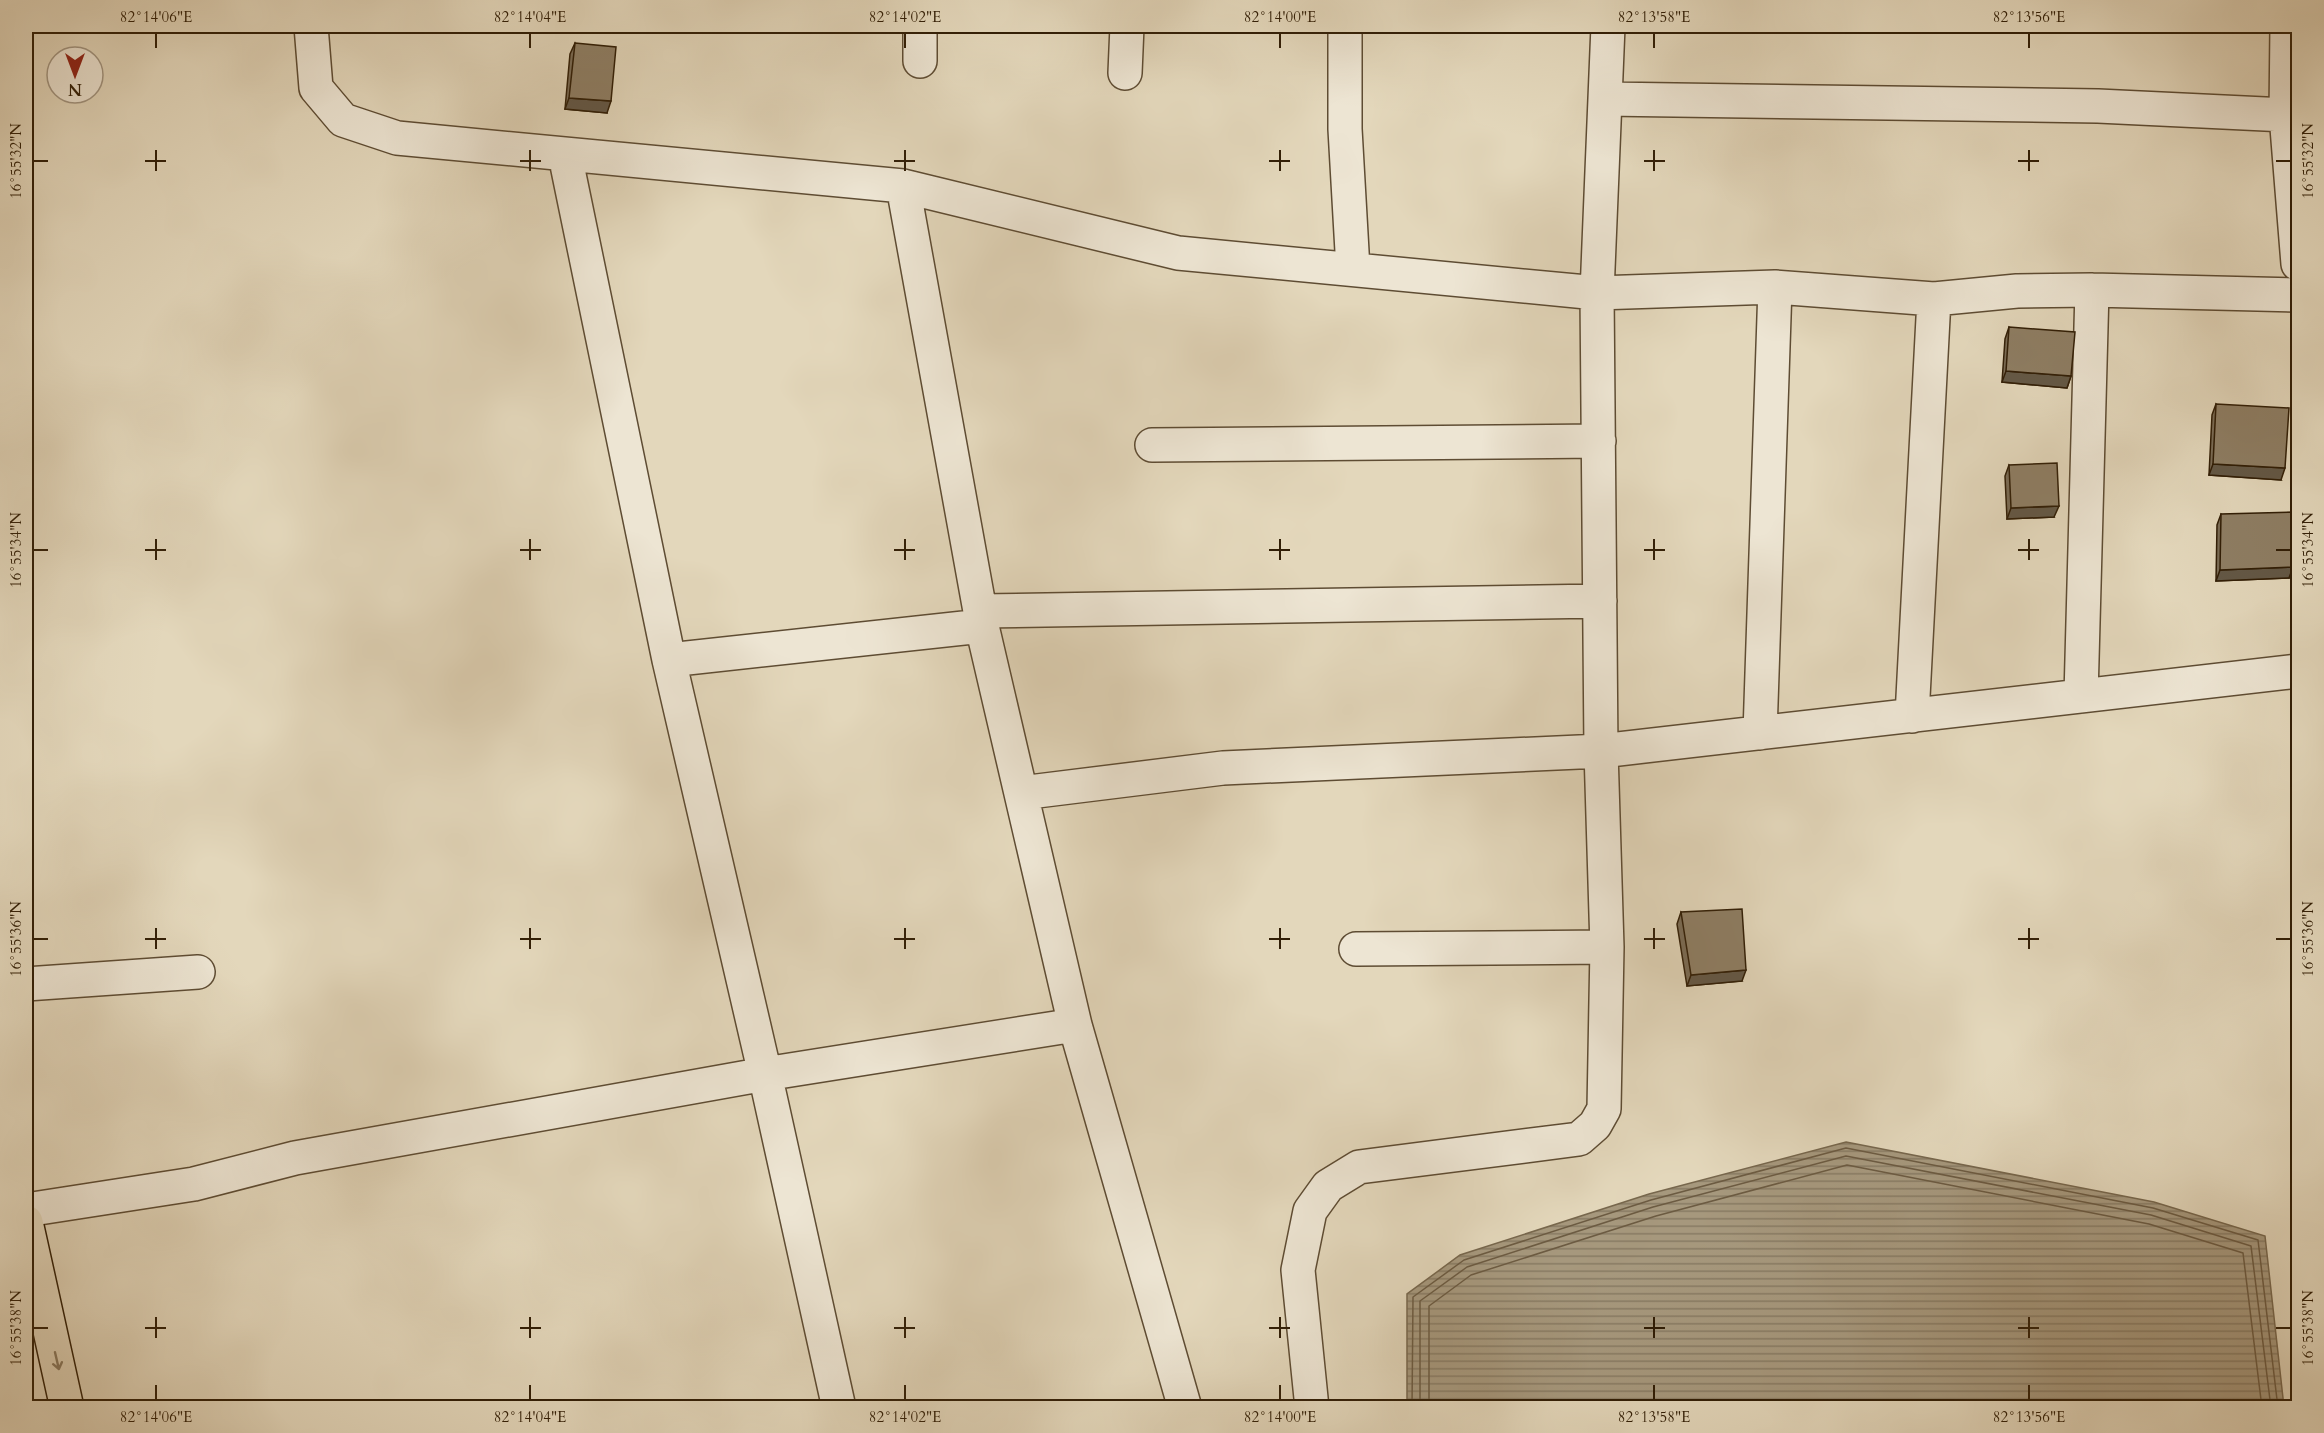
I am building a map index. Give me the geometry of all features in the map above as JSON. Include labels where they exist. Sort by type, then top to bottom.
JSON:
[{"type":"highway","points":[[26,1222],[67,1407]]},
{"type":"street","points":[[311,26],[316,88],[343,120],[397,138],[903,186],[1178,253],[1597,293],[1775,287],[1934,299],[2017,291],[2092,290],[2298,295]]},
{"type":"street","points":[[920,26],[920,61]]},
{"type":"street","points":[[1125,73],[1127,26]]},
{"type":"street","points":[[1345,26],[1345,129],[1353,269]]},
{"type":"street","points":[[1312,1407],[1298,1270],[1310,1211],[1328,1186],[1359,1167],[1579,1139],[1604,1109],[1607,948],[1601,751],[1597,293],[1608,26]]},
{"type":"street","points":[[2287,26],[2286,115],[2298,264]]},
{"type":"street","points":[[1605,99],[2098,106],[2286,115]]},
{"type":"street","points":[[565,154],[669,660],[839,1407]]},
{"type":"street","points":[[903,186],[981,619],[1021,793],[1076,1025],[1185,1407]]},
{"type":"street","points":[[1761,733],[1775,287]]},
{"type":"street","points":[[2081,696],[2092,290]]},
{"type":"street","points":[[1911,716],[1934,299]]},
{"type":"street","points":[[1152,445],[1599,441]]},
{"type":"street","points":[[669,660],[981,619],[1600,601]]},
{"type":"street","points":[[1021,793],[1223,768],[1601,751],[2298,671]]},
{"type":"street","points":[[1356,949],[1607,948]]},
{"type":"street","points":[[26,984],[198,972]]},
{"type":"street","points":[[26,1210],[194,1184],[295,1158],[765,1074],[1076,1025]]},
{"type":"water","points":[[1846,1142],[2154,1202],[2265,1236],[2284,1407],[1407,1407],[1407,1294],[1460,1255],[1649,1194]]},
{"type":"building","points":[[575,43],[616,47],[611,101],[569,98]]},
{"type":"building","points":[[2009,327],[2075,332],[2071,376],[2006,371]]},
{"type":"building","points":[[2216,404],[2289,408],[2285,468],[2213,464]]},
{"type":"building","points":[[2057,463],[2059,506],[2011,508],[2009,465]]},
{"type":"building","points":[[2293,512],[2293,567],[2220,570],[2221,514]]},
{"type":"building","points":[[1742,909],[1746,970],[1691,975],[1681,912]]}]
